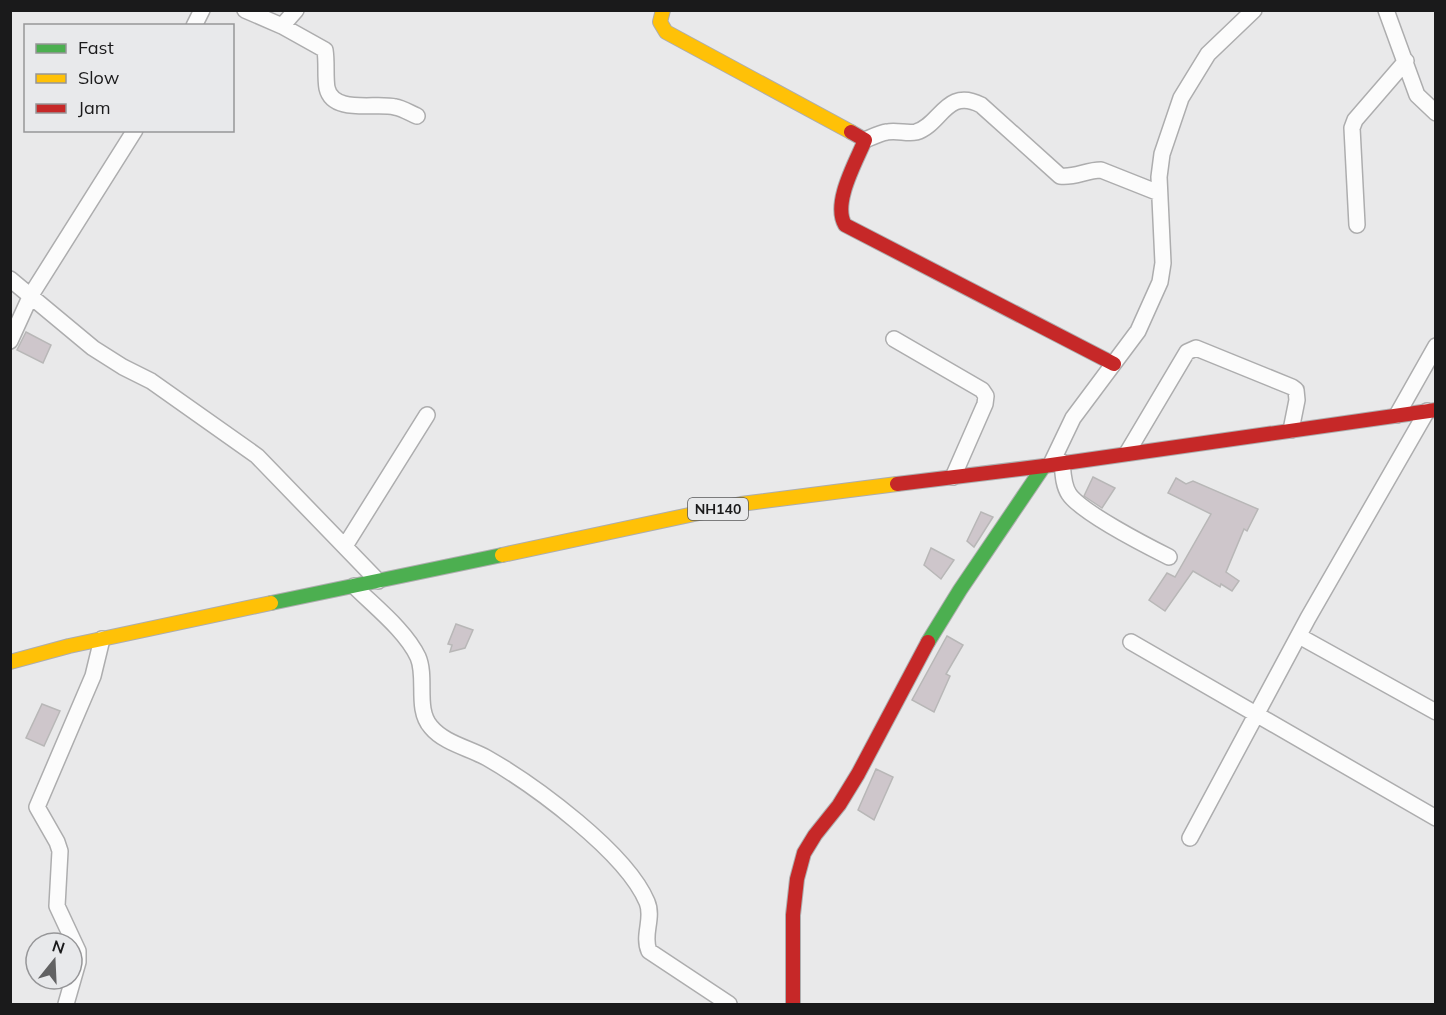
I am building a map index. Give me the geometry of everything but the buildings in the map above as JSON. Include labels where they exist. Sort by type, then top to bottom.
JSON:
[{"type":"main road","points":[[663,10],[660,17],[661,26],[666,32],[865,140],[841,200],[841,218],[845,225],[1114,364]]},
{"type":"main road","name":"NH140","points":[[10,662],[102,639],[741,504],[1052,464],[1431,410]]},
{"type":"main road","points":[[793,1005],[794,915],[804,853],[839,805],[858,774],[925,648],[960,590],[1052,464]]},
{"type":"street","points":[[195,24],[202,10]]},
{"type":"street","points":[[245,10],[282,26],[325,50],[327,89],[331,96],[339,102],[362,107],[396,107],[417,116]]},
{"type":"street","points":[[282,26],[296,10]]},
{"type":"street","points":[[1169,557],[1110,525],[1076,501],[1069,494],[1052,464],[1073,417],[1143,323],[1160,282],[1162,263],[1159,177],[1164,142],[1181,98],[1208,54],[1254,10]]},
{"type":"street","points":[[1386,10],[1417,95],[1434,110]]},
{"type":"street","points":[[1357,225],[1352,128],[1355,120],[1406,61]]},
{"type":"street","points":[[865,140],[886,132],[914,133],[921,130],[954,102],[974,101],[1060,176],[1070,177],[1091,170],[1101,170],[1159,194]]},
{"type":"street","points":[[10,341],[31,295],[134,132]]},
{"type":"street","points":[[10,279],[105,356],[151,381],[250,450],[378,581]]},
{"type":"street","points":[[894,339],[982,390],[986,396],[985,404],[953,477]]},
{"type":"street","points":[[1397,415],[1436,346]]},
{"type":"street","points":[[1127,453],[1187,352],[1196,348],[1292,387],[1297,394],[1291,430]]},
{"type":"street","points":[[1190,838],[1299,636],[1431,410]]},
{"type":"street","points":[[345,546],[427,416]]},
{"type":"street","points":[[354,586],[392,624],[417,656],[423,679],[423,709],[426,721],[431,728],[449,740],[474,750],[511,772],[602,844],[626,869],[648,903],[650,912],[646,944],[649,951],[729,1005]]},
{"type":"street","points":[[1299,636],[1436,712]]},
{"type":"street","points":[[66,1005],[78,963],[78,951],[57,906],[60,851],[37,807],[93,676],[102,639]]},
{"type":"street","points":[[1131,642],[1436,818]]},
{"type":"traffic: fast","points":[[928,642],[960,590],[1044,466]]},
{"type":"traffic: fast","points":[[271,603],[502,555]]},
{"type":"traffic: slow","points":[[663,10],[660,22],[666,32],[851,132]]},
{"type":"traffic: slow","points":[[502,555],[741,504],[897,484]]},
{"type":"traffic: slow","points":[[10,662],[69,646],[271,603]]},
{"type":"traffic: jam","points":[[851,132],[865,140],[843,194],[841,206],[845,225],[1114,364]]},
{"type":"traffic: jam","points":[[897,484],[1044,466],[1436,410]]},
{"type":"traffic: jam","points":[[793,1004],[793,915],[797,879],[804,853],[839,805],[858,774],[928,642]]}]
